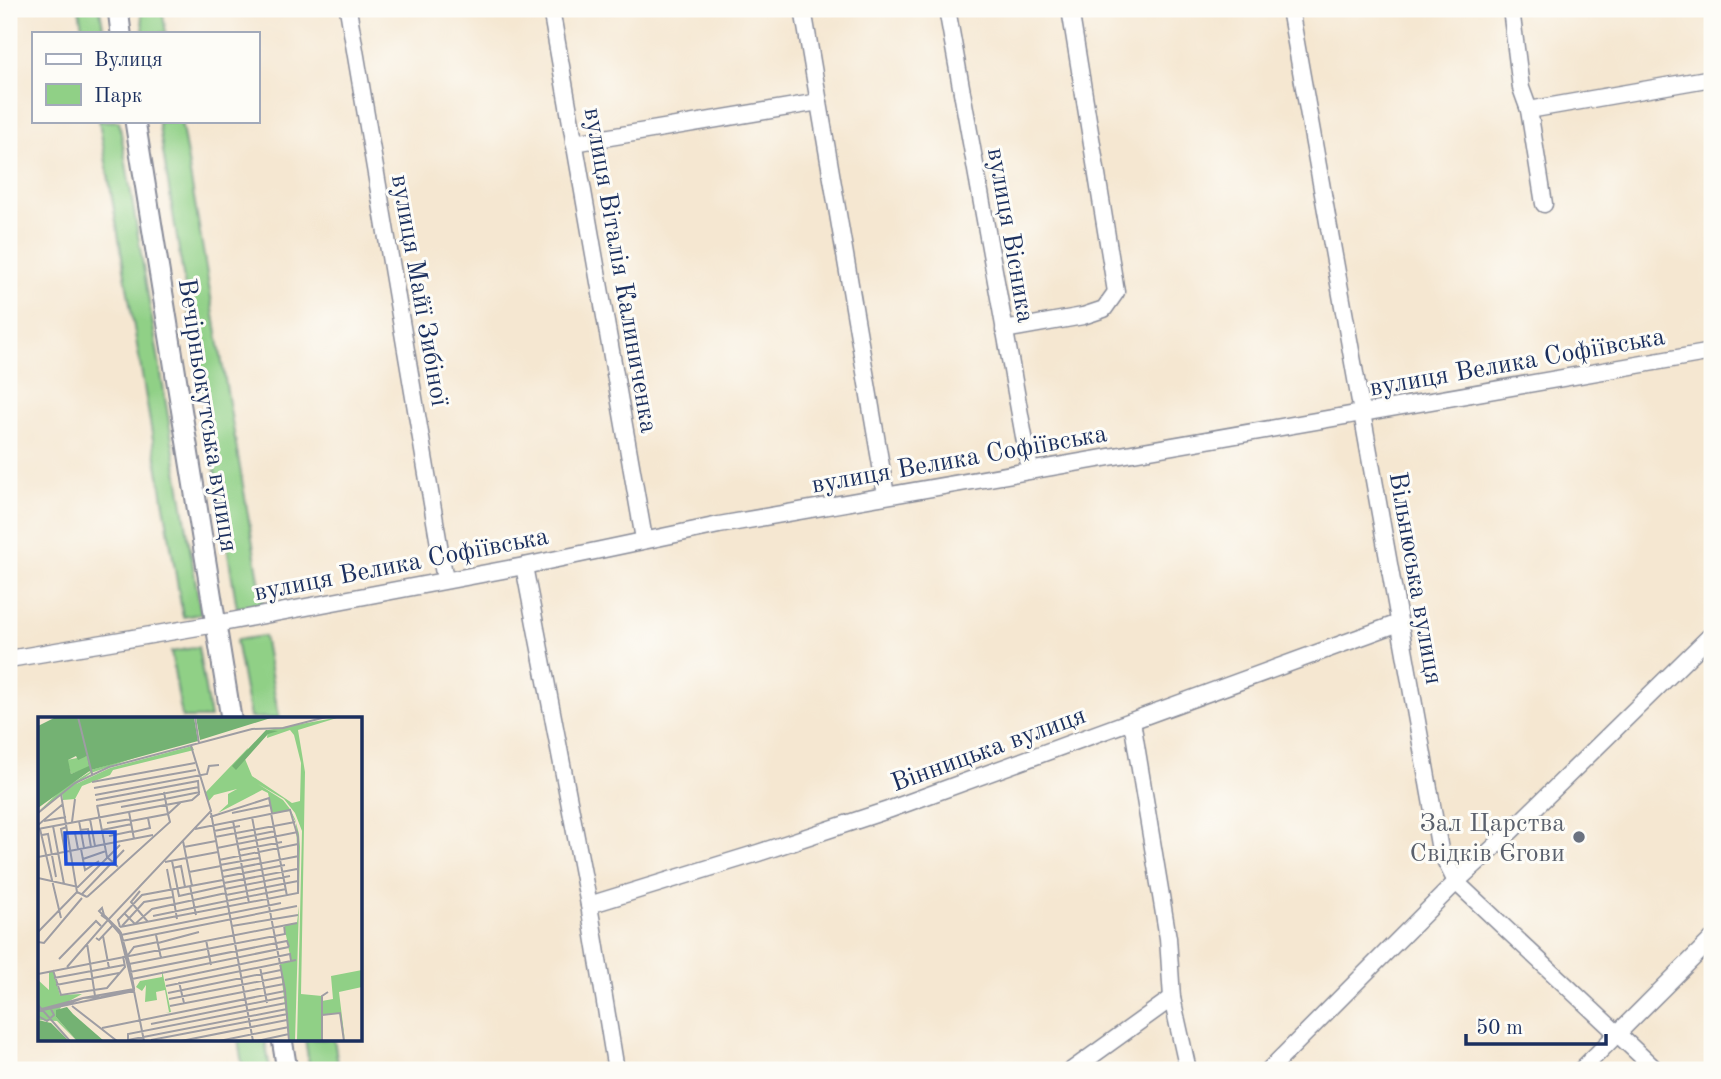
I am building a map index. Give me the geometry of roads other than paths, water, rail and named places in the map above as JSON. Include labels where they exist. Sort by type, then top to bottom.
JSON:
[{"type":"street","points":[[118,9],[121,32]]},
{"type":"street","name":"вулиця Майї Зибіної","points":[[348,9],[445,580]]},
{"type":"street","name":"вулиця Віталія Калиниченка","points":[[551,9],[644,539]]},
{"type":"street","points":[[803,9],[886,495]]},
{"type":"street","name":"вулиця Вісника","points":[[947,9],[1030,470]]},
{"type":"street","points":[[1004,330],[1083,316],[1104,309],[1116,292],[1070,9]]},
{"type":"street","name":"Вільнюська вулиця","points":[[1290,9],[1440,850],[1456,882],[1656,1070]]},
{"type":"street","points":[[1511,9],[1521,88],[1529,110],[1544,204]]},
{"type":"street","points":[[1529,110],[1712,78]]},
{"type":"street","points":[[574,143],[819,102]]},
{"type":"street","name":"Вечірньокутська вулиця","points":[[135,122],[230,717]]},
{"type":"street","name":"вулиця Велика Софіївська","points":[[9,659],[216,624],[524,566],[644,539],[886,495],[1712,352]]},
{"type":"street","points":[[524,566],[589,905],[616,1070]]},
{"type":"street","name":"Вінницька вулиця","points":[[589,905],[817,835],[1399,623]]},
{"type":"street","points":[[1269,1070],[1456,882],[1712,634]]},
{"type":"street","points":[[1132,721],[1168,938],[1172,998],[1188,1070]]},
{"type":"street","points":[[1581,1070],[1712,939]]},
{"type":"street","points":[[1072,1070],[1172,998]]},
{"type":"street","points":[[282,1040],[286,1070]]},
{"type":"place","name":"Зал Царства Свідків Єгови","points":[[1579,837]]}]
